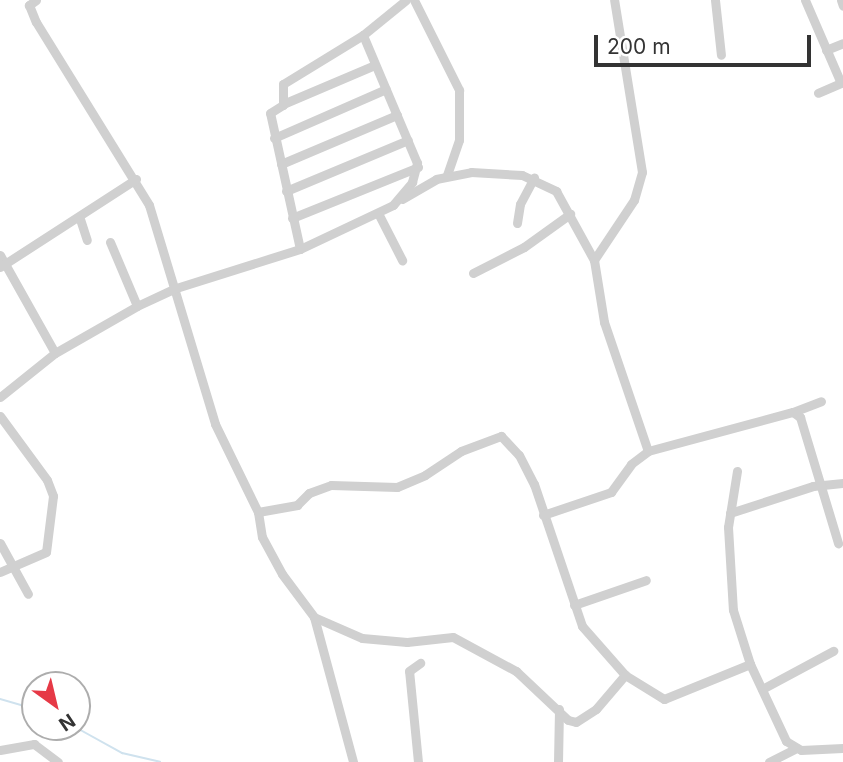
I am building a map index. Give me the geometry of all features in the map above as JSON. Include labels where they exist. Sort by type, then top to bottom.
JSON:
[{"type":"street","points":[[36,0],[29,5],[36,22],[86,107],[136,180],[157,230],[215,424],[258,512],[262,537],[282,574],[314,617],[353,762]]},
{"type":"street","points":[[283,104],[283,84],[363,35],[406,0]]},
{"type":"street","points":[[414,0],[459,90],[460,134],[447,175]]},
{"type":"street","points":[[594,260],[634,200],[642,172],[614,0]]},
{"type":"street","points":[[715,0],[721,55]]},
{"type":"street","points":[[805,0],[841,83],[818,93]]},
{"type":"street","points":[[841,0],[843,6]]},
{"type":"street","points":[[363,35],[418,167],[412,183],[393,205]]},
{"type":"street","points":[[826,50],[843,43]]},
{"type":"street","points":[[300,248],[270,113],[283,104],[375,65]]},
{"type":"street","points":[[274,138],[386,89]]},
{"type":"street","points":[[281,164],[397,115]]},
{"type":"street","points":[[286,191],[408,140]]},
{"type":"street","points":[[292,218],[418,167]]},
{"type":"street","points":[[0,397],[54,353],[173,289],[300,248],[379,215],[447,175],[485,171],[534,178],[556,191],[570,214],[594,260],[604,322],[648,450]]},
{"type":"street","points":[[517,223],[520,204],[534,178]]},
{"type":"street","points":[[3,266],[80,219],[94,204],[136,180]]},
{"type":"street","points":[[472,273],[524,247],[570,214]]},
{"type":"street","points":[[379,215],[402,260]]},
{"type":"street","points":[[80,219],[87,240]]},
{"type":"street","points":[[110,242],[137,306]]},
{"type":"street","points":[[0,255],[3,266],[54,353]]},
{"type":"street","points":[[543,515],[611,492],[631,464],[648,450],[793,412],[821,401]]},
{"type":"street","points":[[793,412],[800,417],[838,543]]},
{"type":"street","points":[[0,416],[53,492],[48,549],[0,572]]},
{"type":"street","points":[[258,512],[297,505],[309,493],[331,485],[397,487],[425,475],[447,458],[501,436],[519,455],[574,605],[588,635],[625,676],[664,699],[750,664]]},
{"type":"street","points":[[737,471],[730,513],[733,610],[750,664],[786,740],[797,748]]},
{"type":"street","points":[[730,513],[822,483],[843,483]]},
{"type":"street","points":[[0,542],[28,594]]},
{"type":"street","points":[[574,605],[646,580]]},
{"type":"street","points":[[314,617],[362,638],[407,642],[453,637],[516,671],[576,722],[596,709],[625,676]]},
{"type":"street","points":[[762,689],[833,651]]},
{"type":"street","points":[[418,762],[409,671],[421,663]]},
{"type":"street","points":[[558,762],[559,709]]},
{"type":"street","points":[[0,750],[34,744],[58,762]]},
{"type":"street","points":[[769,762],[797,748],[843,748]]},
{"type":"waterway","points":[[0,699],[21,705]]},
{"type":"waterway","points":[[91,736],[122,753],[160,762]]}]
